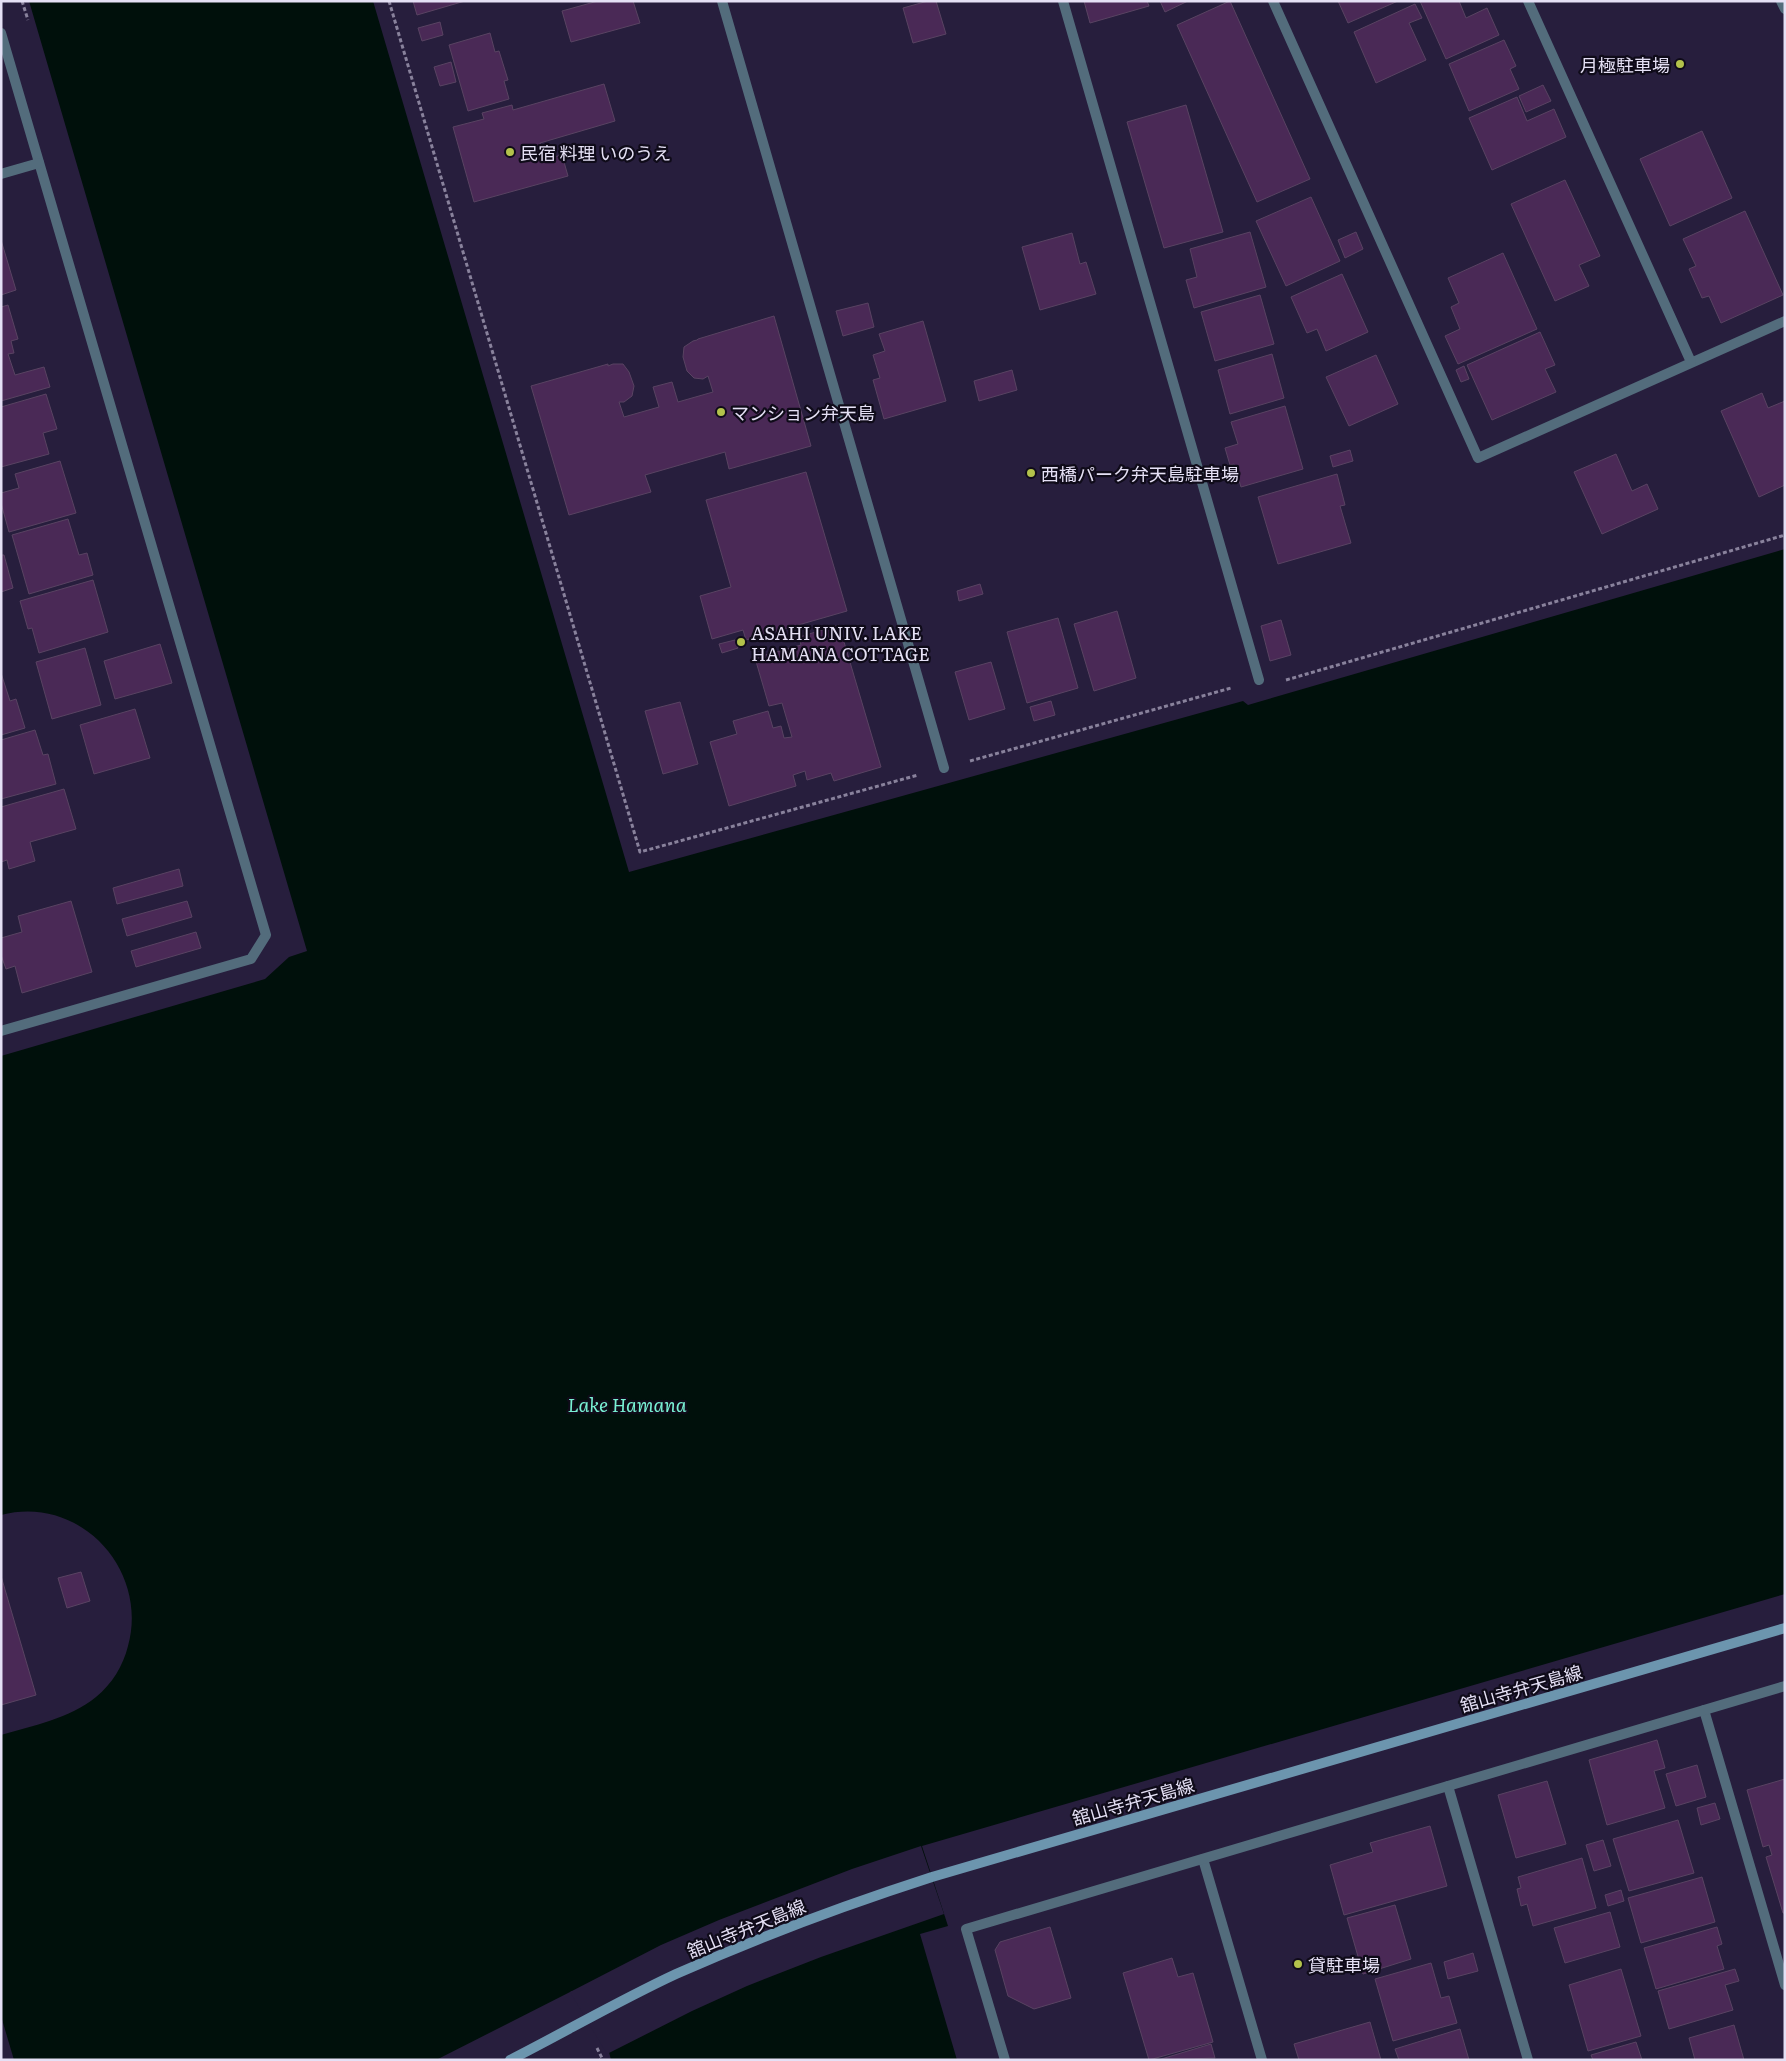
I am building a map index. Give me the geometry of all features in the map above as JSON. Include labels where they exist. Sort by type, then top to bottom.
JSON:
[{"type":"main road","name":"舘山寺弁天島線","points":[[510,2060],[674,1975],[835,1910],[932,1877],[1785,1628]]},
{"type":"street","points":[[722,1],[944,768]]},
{"type":"street","points":[[1063,1],[1259,680]]},
{"type":"street","points":[[1273,1],[1478,458],[1785,321]]},
{"type":"street","points":[[1528,1],[1691,362]]},
{"type":"street","points":[[1781,1],[1785,9]]},
{"type":"street","points":[[1,33],[266,935],[250,959],[1,1031]]},
{"type":"street","points":[[1,174],[39,162]]},
{"type":"street","points":[[1004,2060],[966,1929],[1785,1686]]},
{"type":"street","points":[[1704,1710],[1785,1985]]},
{"type":"street","points":[[1448,1786],[1528,2060]]},
{"type":"street","points":[[1203,1859],[1262,2060]]},
{"type":"path","points":[[389,1],[640,852],[1259,680],[1266,685],[1785,535]]},
{"type":"path","points":[[597,2048],[602,2058],[600,2060]]},
{"type":"water","name":"Lake Hamana","points":[[29,1],[373,1],[629,872],[1243,701],[1248,705],[1785,549],[1785,1594],[922,1846],[948,1926],[920,1934],[957,2060],[611,2060],[609,2052],[572,1991],[436,2060],[1,2060],[1,1735],[63,1716],[86,1705],[102,1692],[112,1680],[123,1661],[128,1646],[132,1618],[128,1591],[118,1566],[102,1544],[81,1527],[57,1516],[30,1511],[1,1515],[1,1056],[265,979],[289,957],[307,951]]},
{"type":"pier","points":[[921,1846],[944,1914],[821,1957],[747,1986],[692,2011],[607,2054],[570,1992],[661,1945],[719,1920],[852,1869]]},
{"type":"pier","points":[[1,2016],[14,2060],[1,2060]]},
{"type":"building","points":[[413,1],[465,1],[417,15]]},
{"type":"building","points":[[598,1],[633,1],[640,23],[571,42],[562,11]]},
{"type":"building","points":[[928,1],[936,1],[946,34],[913,43],[903,8]]},
{"type":"building","points":[[1084,1],[1147,1],[1149,6],[1090,23]]},
{"type":"building","points":[[1160,1],[1188,1],[1165,12]]},
{"type":"building","points":[[1230,1],[1310,179],[1257,202],[1177,25]]},
{"type":"building","points":[[1338,1],[1398,1],[1348,23]]},
{"type":"building","points":[[1420,1],[1459,1],[1466,18],[1487,8],[1499,35],[1446,59]]},
{"type":"building","points":[[1415,4],[1422,18],[1409,23],[1426,60],[1376,83],[1354,32]]},
{"type":"building","points":[[440,22],[443,35],[422,41],[418,28]]},
{"type":"building","points":[[490,33],[495,52],[499,51],[508,80],[504,81],[509,99],[468,111],[449,45]]},
{"type":"building","points":[[1504,40],[1516,66],[1510,69],[1519,89],[1469,111],[1449,64]]},
{"type":"building","points":[[451,62],[456,82],[440,86],[434,67]]},
{"type":"building","points":[[604,84],[615,121],[540,143],[545,159],[562,155],[568,176],[474,202],[453,127],[484,119],[482,113],[512,105],[513,110]]},
{"type":"building","points":[[1543,85],[1551,101],[1526,112],[1519,96]]},
{"type":"building","points":[[1517,97],[1527,121],[1554,109],[1566,137],[1492,170],[1469,118]]},
{"type":"building","points":[[1186,105],[1223,232],[1164,248],[1127,122]]},
{"type":"building","points":[[1702,131],[1732,198],[1670,226],[1640,159]]},
{"type":"building","points":[[1565,180],[1600,256],[1579,265],[1589,286],[1555,301],[1511,204]]},
{"type":"building","points":[[1311,197],[1340,261],[1286,286],[1256,221]]},
{"type":"building","points":[[1745,211],[1783,295],[1721,323],[1709,296],[1702,298],[1689,269],[1696,266],[1683,239]]},
{"type":"building","points":[[1250,232],[1266,287],[1194,308],[1186,280],[1197,277],[1190,249]]},
{"type":"building","points":[[1356,232],[1363,249],[1345,258],[1338,240]]},
{"type":"building","points":[[1072,233],[1080,264],[1086,262],[1096,294],[1040,310],[1022,247]]},
{"type":"building","points":[[1,240],[16,290],[1,295]]},
{"type":"building","points":[[1503,253],[1537,329],[1458,364],[1445,336],[1460,329],[1451,307],[1459,303],[1448,278]]},
{"type":"building","points":[[1342,274],[1368,332],[1326,351],[1317,329],[1307,333],[1291,297]]},
{"type":"building","points":[[1260,295],[1274,344],[1215,361],[1201,312]]},
{"type":"building","points":[[868,303],[874,327],[843,336],[836,311]]},
{"type":"building","points":[[8,305],[18,339],[11,341],[14,353],[8,354],[15,375],[44,367],[50,387],[1,401],[1,307]]},
{"type":"building","name":"マンション弁天島","points":[[774,316],[811,446],[729,469],[725,452],[645,475],[651,492],[569,515],[531,386],[608,364],[608,366],[623,364],[629,372],[634,386],[632,396],[624,402],[619,402],[624,417],[659,407],[653,387],[672,382],[678,402],[713,392],[708,376],[703,379],[694,378],[687,371],[683,357],[684,347],[698,339]]},
{"type":"building","points":[[923,321],[946,401],[884,419],[873,380],[880,378],[873,355],[885,351],[879,334]]},
{"type":"building","points":[[1540,332],[1555,365],[1545,369],[1556,392],[1492,420],[1467,365]]},
{"type":"building","points":[[1272,354],[1284,398],[1230,414],[1218,370]]},
{"type":"building","points":[[1376,355],[1398,404],[1349,426],[1326,377]]},
{"type":"building","points":[[1464,366],[1469,379],[1461,382],[1456,370]]},
{"type":"building","points":[[1012,370],[1017,390],[979,401],[974,381]]},
{"type":"building","points":[[1762,393],[1768,408],[1785,401],[1785,485],[1759,497],[1721,411]]},
{"type":"building","points":[[46,394],[57,429],[43,433],[49,454],[1,467],[1,407]]},
{"type":"building","points":[[1285,406],[1303,469],[1241,487],[1234,464],[1230,465],[1225,448],[1238,444],[1231,422]]},
{"type":"building","points":[[1350,450],[1353,461],[1333,467],[1330,456]]},
{"type":"building","points":[[1616,454],[1632,491],[1647,484],[1658,509],[1602,534],[1574,472]]},
{"type":"building","points":[[60,461],[76,513],[9,532],[1,503],[1,493],[19,488],[15,474]]},
{"type":"building","points":[[806,472],[847,611],[746,640],[743,630],[712,639],[700,596],[731,587],[706,500]]},
{"type":"building","points":[[1337,474],[1345,505],[1340,506],[1351,543],[1278,564],[1258,497]]},
{"type":"building","points":[[68,519],[79,555],[87,553],[93,575],[29,594],[12,535]]},
{"type":"building","points":[[1,555],[4,555],[13,588],[1,592]]},
{"type":"building","points":[[93,580],[108,632],[39,653],[32,628],[28,629],[20,601]]},
{"type":"building","points":[[980,584],[983,594],[959,601],[957,591]]},
{"type":"building","points":[[1117,611],[1136,678],[1094,691],[1074,624]]},
{"type":"building","points":[[1058,618],[1078,688],[1027,703],[1007,632]]},
{"type":"building","points":[[1281,620],[1291,655],[1270,661],[1261,626]]},
{"type":"building","points":[[839,625],[881,767],[834,781],[831,773],[807,780],[805,771],[793,775],[796,786],[729,806],[710,742],[737,734],[733,721],[768,711],[773,728],[781,726],[784,738],[792,737],[782,703],[769,706],[755,658],[801,645],[799,637]]},
{"type":"building","points":[[735,640],[738,648],[722,653],[719,644]]},
{"type":"building","points":[[160,644],[172,683],[115,699],[104,661]]},
{"type":"building","points":[[85,648],[101,705],[52,719],[36,662]]},
{"type":"building","points":[[991,662],[1005,709],[969,720],[955,672]]},
{"type":"building","points":[[1,673],[10,701],[16,699],[25,728],[1,735]]},
{"type":"building","points":[[1051,701],[1055,715],[1034,721],[1030,707]]},
{"type":"building","points":[[680,702],[698,764],[663,774],[645,711]]},
{"type":"building","points":[[135,709],[150,758],[94,774],[80,725]]},
{"type":"building","points":[[35,730],[43,755],[48,754],[56,784],[1,799],[1,740]]},
{"type":"building","points":[[64,789],[76,829],[30,842],[35,861],[9,869],[7,860],[1,862],[1,807]]},
{"type":"building","points":[[179,869],[183,886],[117,904],[113,888]]},
{"type":"building","points":[[71,901],[92,972],[22,993],[15,966],[6,969],[1,955],[1,938],[22,932],[18,916]]},
{"type":"building","points":[[187,901],[192,917],[127,936],[122,919]]},
{"type":"building","points":[[196,932],[201,948],[136,967],[131,951]]},
{"type":"building","points":[[81,1572],[90,1601],[67,1608],[58,1578]]},
{"type":"building","points":[[1,1576],[36,1695],[1,1705]]},
{"type":"building","points":[[1657,1740],[1665,1768],[1654,1771],[1665,1808],[1607,1825],[1589,1760]]},
{"type":"building","points":[[1697,1765],[1706,1797],[1676,1806],[1666,1774]]},
{"type":"building","points":[[1785,1779],[1785,1913],[1783,1913],[1766,1857],[1772,1855],[1769,1845],[1763,1847],[1747,1790]]},
{"type":"building","points":[[1547,1781],[1566,1844],[1516,1858],[1498,1795]]},
{"type":"building","points":[[1715,1803],[1720,1819],[1701,1825],[1697,1808]]},
{"type":"building","points":[[1678,1820],[1694,1873],[1629,1891],[1613,1839]]},
{"type":"building","points":[[1430,1826],[1447,1886],[1344,1915],[1330,1865],[1373,1852],[1370,1843]]},
{"type":"building","points":[[1603,1840],[1611,1866],[1594,1871],[1586,1845]]},
{"type":"building","points":[[1582,1858],[1596,1908],[1533,1926],[1527,1904],[1521,1906],[1517,1889],[1521,1888],[1518,1877]]},
{"type":"building","points":[[1702,1877],[1715,1922],[1641,1943],[1628,1898]]},
{"type":"building","points":[[1621,1890],[1624,1901],[1608,1906],[1605,1895]]},
{"type":"building","points":[[1395,1905],[1411,1959],[1363,1974],[1347,1918]]},
{"type":"building","points":[[1610,1912],[1620,1947],[1565,1963],[1554,1928]]},
{"type":"building","points":[[1050,1927],[1071,1998],[1034,2009],[1008,1996],[995,1950],[1000,1942]]},
{"type":"building","points":[[1717,1927],[1722,1944],[1717,1946],[1724,1969],[1656,1989],[1644,1948]]},
{"type":"building","points":[[1473,1953],[1478,1971],[1448,1979],[1444,1962]]},
{"type":"building","points":[[1172,1958],[1178,1977],[1193,1973],[1213,2042],[1149,2060],[1123,1973]]},
{"type":"building","points":[[1431,1963],[1441,1998],[1449,1996],[1457,2023],[1393,2041],[1375,1979]]},
{"type":"building","points":[[1621,1969],[1641,2036],[1588,2051],[1569,1985]]},
{"type":"building","points":[[1735,1969],[1739,1981],[1725,1985],[1733,2010],[1669,2029],[1658,1991]]},
{"type":"building","points":[[1370,2022],[1381,2060],[1299,2060],[1294,2044]]},
{"type":"building","points":[[1734,2025],[1744,2060],[1695,2060],[1689,2038]]},
{"type":"building","points":[[1460,2029],[1469,2060],[1399,2060],[1395,2049]]},
{"type":"building","points":[[1636,2042],[1642,2060],[1593,2060],[1591,2055]]},
{"type":"building","points":[[1211,2044],[1215,2058],[1158,2060]]},
{"type":"place","name":"月極駐車場","points":[[1680,64]]},
{"type":"place","name":"民宿 料理 いのうえ","points":[[510,152]]},
{"type":"place","name":"マンション弁天島","points":[[721,412]]},
{"type":"place","name":"西橋パーク弁天島駐車場","points":[[1031,473]]},
{"type":"place","name":"ASAHI UNIV. LAKE HAMANA COTTAGE","points":[[741,642]]},
{"type":"place","name":"貸駐車場","points":[[1298,1964]]}]
